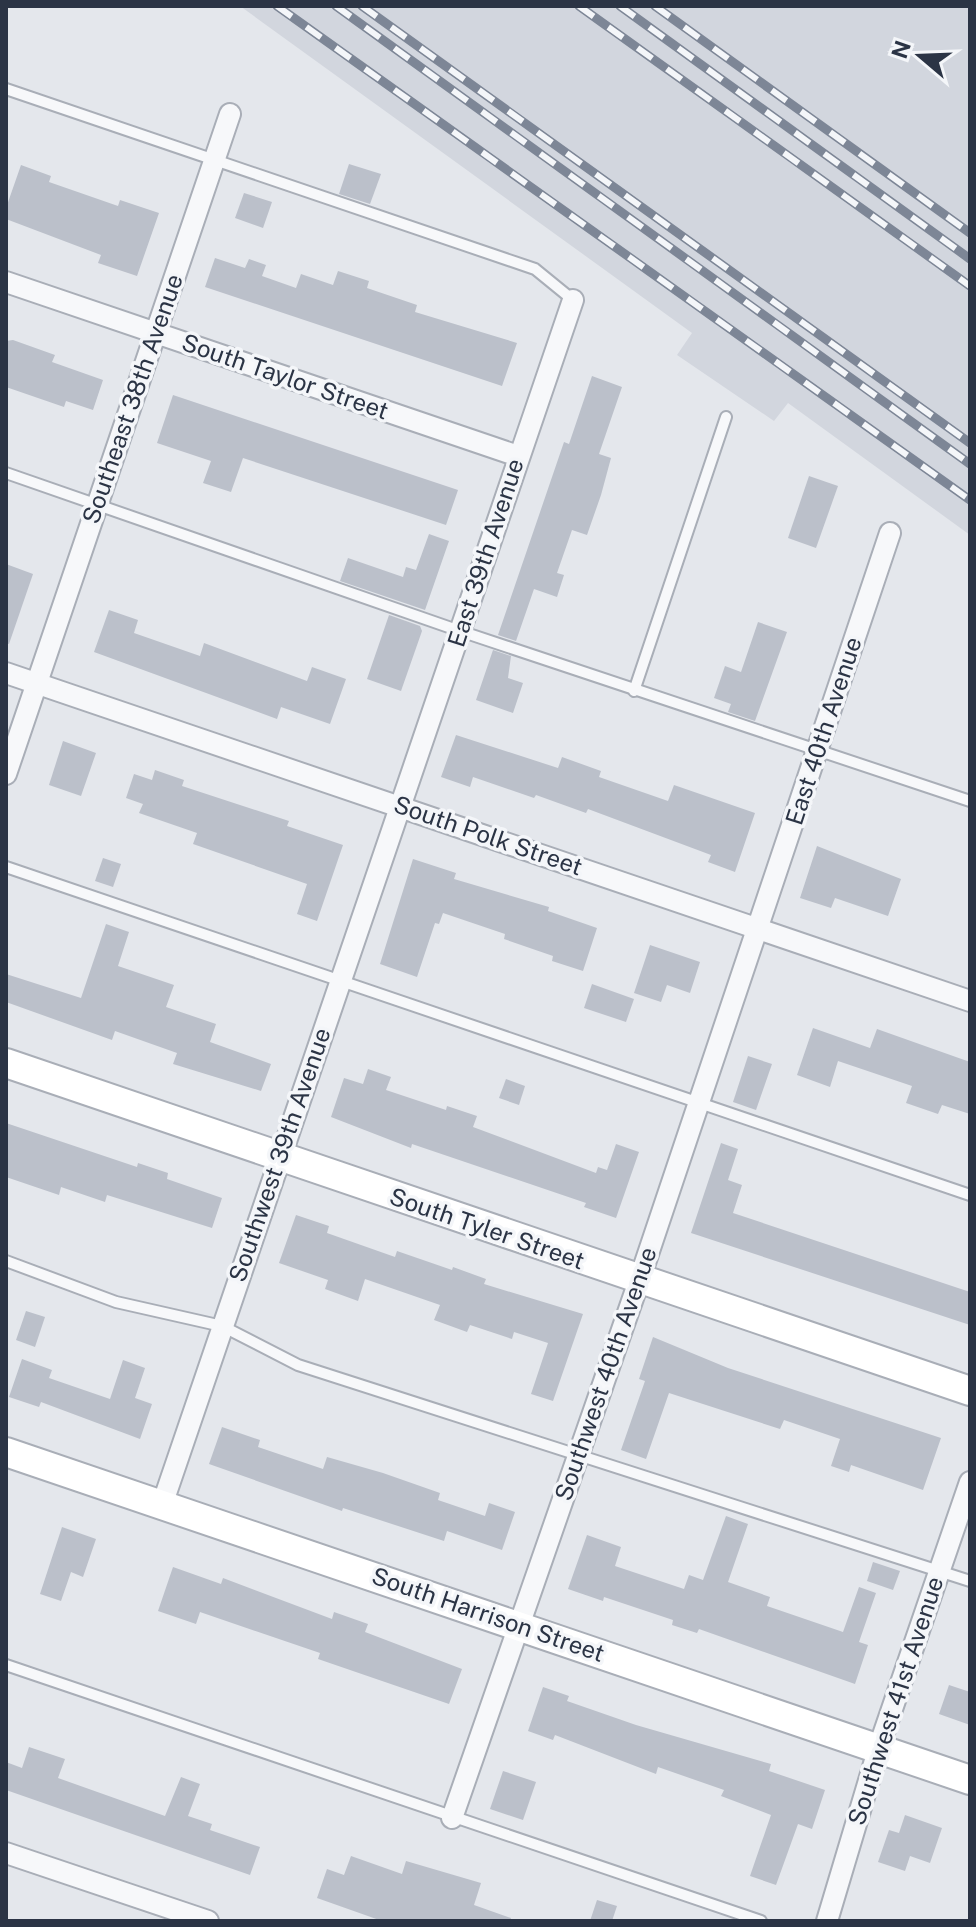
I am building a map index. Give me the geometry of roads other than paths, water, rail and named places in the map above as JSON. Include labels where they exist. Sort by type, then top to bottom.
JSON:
[{"type":"street","name":"Southeast 38th Avenue","points":[[6,774],[230,114]]},
{"type":"street","name":"South Taylor Street","points":[[6,282],[518,456]]},
{"type":"street","name":"East 39th Avenue","points":[[401,806],[573,300]]},
{"type":"street","name":"East 40th Avenue","points":[[758,929],[890,533]]},
{"type":"street","name":"South Polk Street","points":[[6,673],[970,1001]]},
{"type":"street","name":"Southwest 39th Avenue","points":[[162,1505],[278,1158],[401,806]]},
{"type":"street","name":"Southwest 40th Avenue","points":[[452,1818],[758,929]]},
{"type":"street","name":"South Tyler Street","points":[[6,1063],[639,1281],[970,1391]]},
{"type":"street","name":"South Harrison Street","points":[[6,1452],[970,1780]]},
{"type":"street","name":"Southwest 41st Avenue","points":[[827,1921],[879,1747],[970,1482]]},
{"type":"street","points":[[6,1853],[208,1921]]},
{"type":"lane","points":[[6,89],[535,269],[573,300]]},
{"type":"lane","points":[[634,691],[726,417]]},
{"type":"lane","points":[[6,473],[634,691],[970,801]]},
{"type":"lane","points":[[6,867],[970,1195]]},
{"type":"lane","points":[[6,1261],[116,1302],[222,1326],[298,1365],[970,1581]]},
{"type":"lane","points":[[6,1665],[761,1921]]},
{"type":"railway","points":[[277,6],[970,500]]},
{"type":"railway","points":[[336,6],[970,464]]},
{"type":"railway","points":[[362,6],[970,443]]},
{"type":"railway","points":[[579,6],[970,286]]},
{"type":"railway","points":[[620,6],[970,259]]},
{"type":"railway","points":[[655,6],[970,233]]}]
